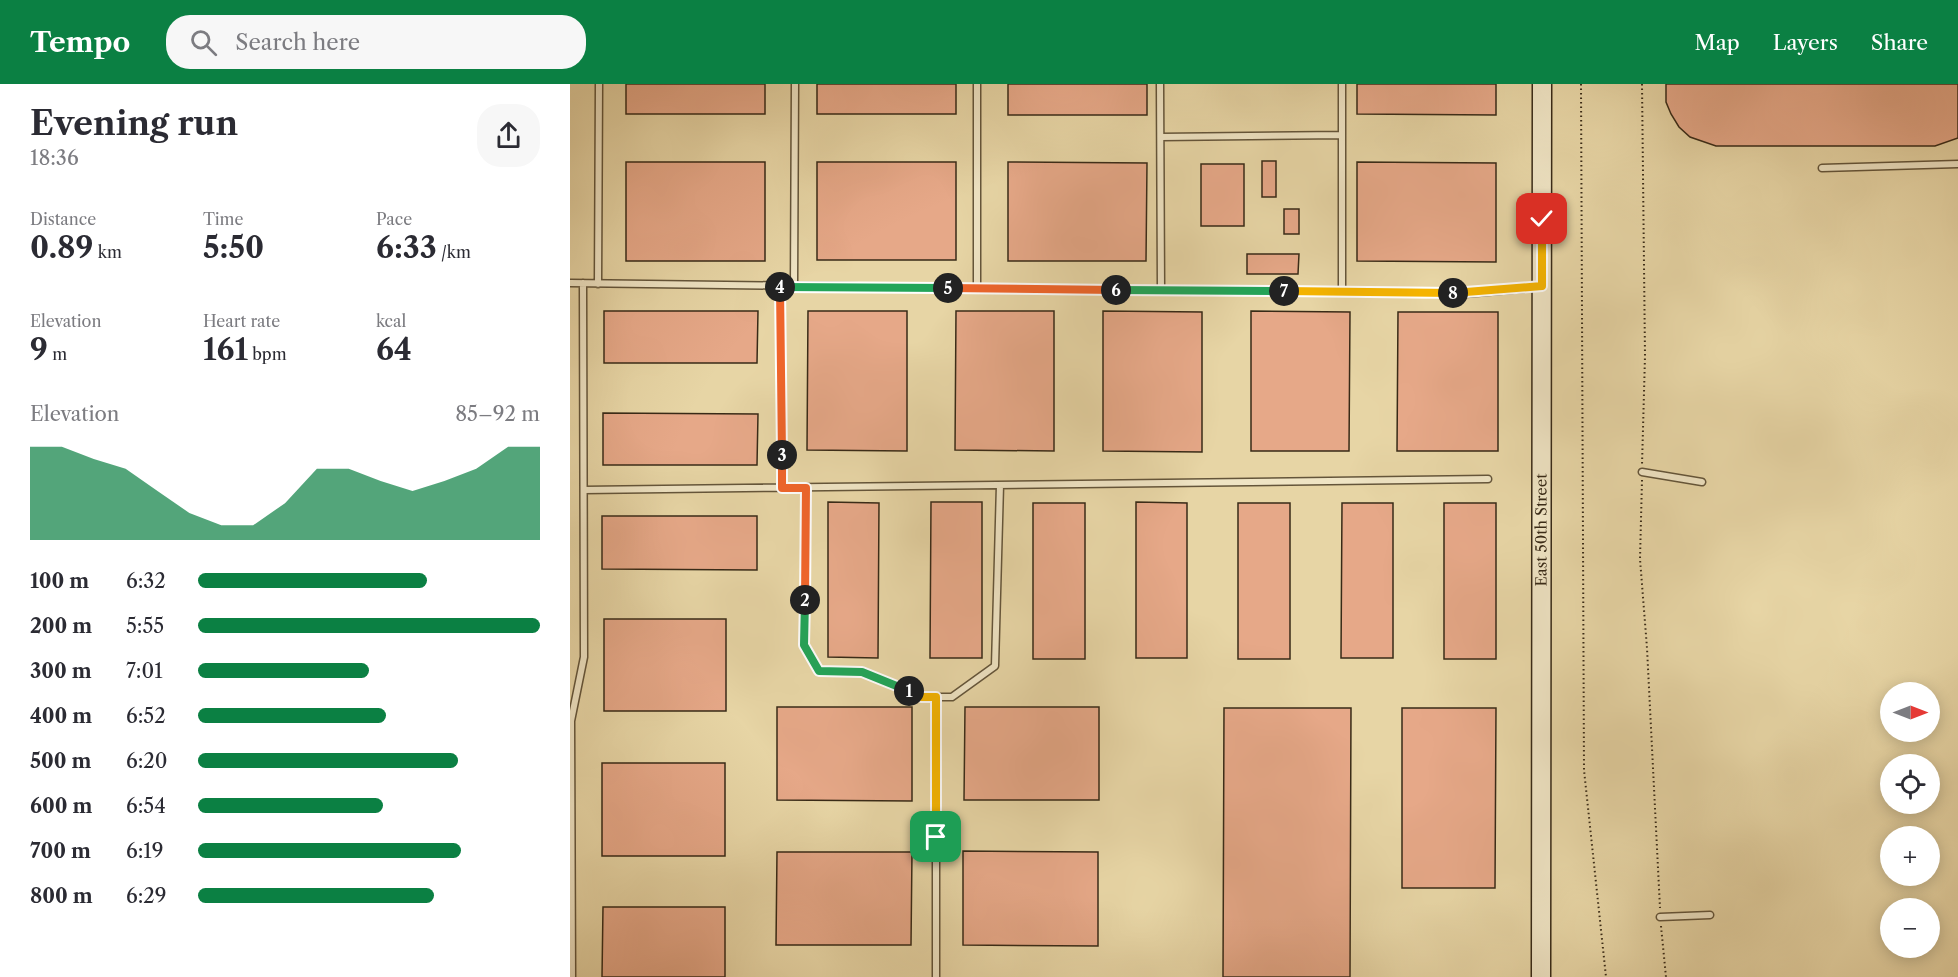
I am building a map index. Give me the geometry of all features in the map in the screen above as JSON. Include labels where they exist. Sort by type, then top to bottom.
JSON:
[{"type":"main road","name":"East 50th Street","points":[[1541,977],[1542,84]]},
{"type":"lane","points":[[598,284],[599,84]]},
{"type":"lane","points":[[794,286],[795,84]]},
{"type":"lane","points":[[977,84],[977,288]]},
{"type":"lane","points":[[1160,84],[1161,290]]},
{"type":"lane","points":[[1342,84],[1342,292]]},
{"type":"lane","points":[[1161,137],[1342,135]]},
{"type":"lane","points":[[1822,168],[1958,164]]},
{"type":"lane","points":[[570,283],[1464,294],[1542,286]]},
{"type":"lane","points":[[572,977],[571,721],[573,700],[584,657],[583,284]]},
{"type":"lane","points":[[780,286],[782,488]]},
{"type":"lane","points":[[1642,472],[1702,482]]},
{"type":"lane","points":[[584,490],[1488,479]]},
{"type":"lane","points":[[806,488],[804,645],[819,671],[862,672],[922,697],[952,697],[995,666],[1000,485]]},
{"type":"lane","points":[[936,697],[936,977]]},
{"type":"lane","points":[[1660,917],[1710,915]]},
{"type":"path","points":[[1581,84],[1584,770],[1606,977]]},
{"type":"path","points":[[1642,84],[1645,410],[1640,559],[1646,629],[1660,917],[1666,977]]},
{"type":"building","points":[[626,84],[765,84],[765,114],[626,114]]},
{"type":"building","points":[[817,84],[956,84],[956,114],[817,114]]},
{"type":"building","points":[[1008,84],[1147,84],[1147,115],[1008,115]]},
{"type":"building","points":[[1357,84],[1496,84],[1496,115],[1357,114]]},
{"type":"building","points":[[1666,84],[1958,84],[1958,138],[1935,146],[1716,146],[1690,137],[1679,127],[1666,102]]},
{"type":"building","points":[[1262,161],[1276,161],[1276,197],[1262,197]]},
{"type":"building","points":[[626,162],[765,162],[765,261],[626,261]]},
{"type":"building","points":[[817,162],[956,162],[956,260],[817,260]]},
{"type":"building","points":[[1008,162],[1147,163],[1146,261],[1008,261]]},
{"type":"building","points":[[1357,162],[1496,163],[1496,262],[1357,261]]},
{"type":"building","points":[[1201,164],[1244,164],[1244,226],[1201,226]]},
{"type":"building","points":[[1284,209],[1299,209],[1299,234],[1284,234]]},
{"type":"building","points":[[1247,254],[1299,254],[1298,274],[1247,274]]},
{"type":"building","points":[[604,311],[758,311],[757,363],[604,363]]},
{"type":"building","points":[[808,311],[907,311],[907,451],[807,450]]},
{"type":"building","points":[[956,311],[1054,311],[1054,451],[955,450]]},
{"type":"building","points":[[1103,311],[1202,312],[1202,452],[1103,451]]},
{"type":"building","points":[[1251,311],[1350,312],[1349,451],[1251,451]]},
{"type":"building","points":[[1398,312],[1498,312],[1498,451],[1397,451]]},
{"type":"building","points":[[603,413],[758,414],[757,465],[603,465]]},
{"type":"building","points":[[828,502],[879,503],[878,658],[828,657]]},
{"type":"building","points":[[931,502],[982,502],[982,658],[930,658]]},
{"type":"building","points":[[1136,502],[1187,503],[1187,658],[1136,658]]},
{"type":"building","points":[[1033,503],[1085,503],[1085,659],[1033,659]]},
{"type":"building","points":[[1238,503],[1290,503],[1290,659],[1238,659]]},
{"type":"building","points":[[1342,503],[1393,503],[1393,658],[1341,658]]},
{"type":"building","points":[[1444,503],[1496,503],[1496,659],[1444,659]]},
{"type":"building","points":[[602,516],[757,516],[757,570],[602,569]]},
{"type":"building","points":[[604,619],[726,619],[726,711],[604,711]]},
{"type":"building","points":[[777,707],[912,707],[912,801],[777,800]]},
{"type":"building","points":[[965,707],[1099,707],[1099,800],[964,800]]},
{"type":"building","points":[[1224,708],[1351,708],[1350,977],[1223,977]]},
{"type":"building","points":[[1402,708],[1496,708],[1495,888],[1402,888]]},
{"type":"building","points":[[602,763],[725,763],[725,856],[602,856]]},
{"type":"building","points":[[963,851],[1098,852],[1098,946],[963,945]]},
{"type":"building","points":[[777,852],[912,852],[911,945],[776,945]]},
{"type":"building","points":[[603,907],[725,907],[725,977],[602,977]]},
{"type":"route","points":[[936,837],[936,697],[922,697],[862,672],[819,671],[804,645],[806,488],[782,488],[780,286],[1464,294],[1542,286],[1542,219]]}]
